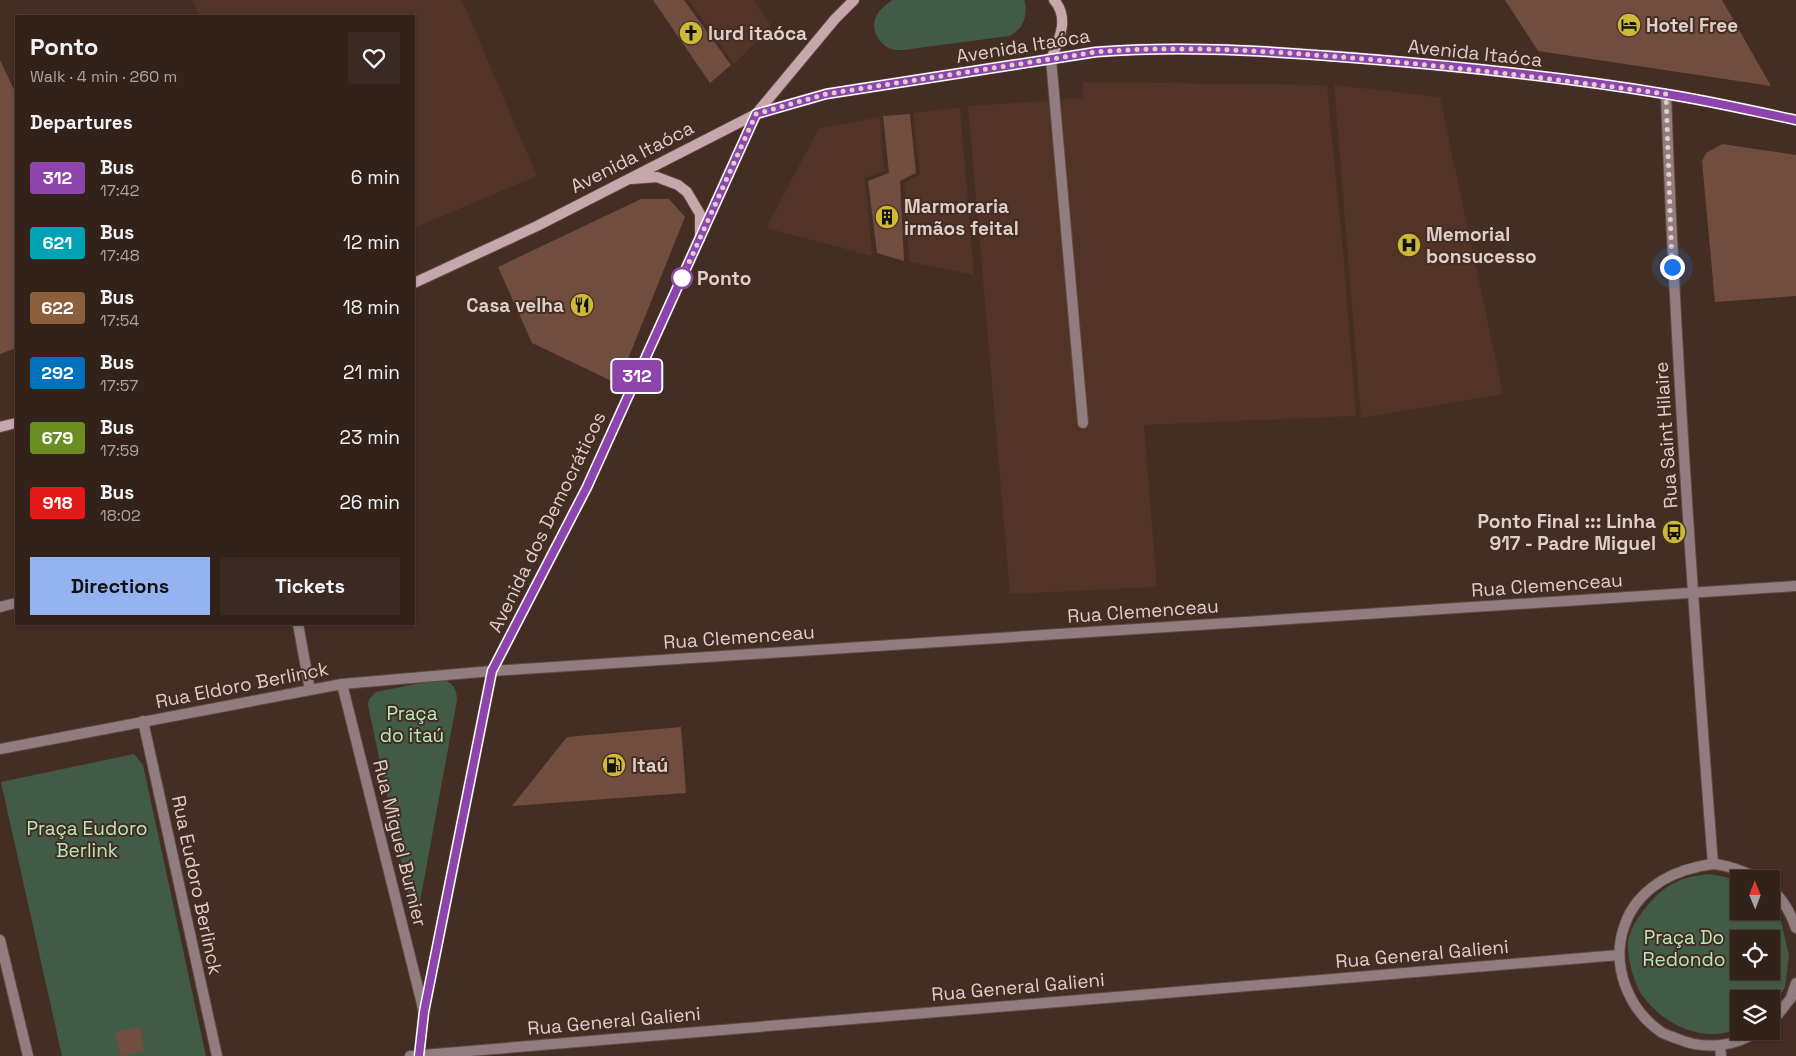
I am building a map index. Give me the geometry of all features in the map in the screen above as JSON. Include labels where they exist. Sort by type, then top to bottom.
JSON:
[{"type":"main road","name":"Avenida dos Democráticos","points":[[756,114],[835,19],[854,0]]},
{"type":"main road","points":[[1051,59],[1061,35],[1063,22],[1060,6],[1054,0]]},
{"type":"main road","name":"Avenida Itaóca","points":[[415,283],[537,226],[756,114],[826,94],[1096,52],[1140,48],[1283,52],[1423,64],[1582,82],[1666,94],[1796,120]]},
{"type":"main road","points":[[624,181],[657,177],[678,185],[687,192],[700,214],[700,239]]},
{"type":"main road","points":[[0,427],[15,424]]},
{"type":"street","points":[[1051,59],[1083,423]]},
{"type":"street","name":"Rua Saint Hilaire","points":[[1666,94],[1672,267],[1713,864]]},
{"type":"street","name":"Avenida dos Democráticos","points":[[416,1056],[492,671],[587,487],[756,114]]},
{"type":"street","name":"Rua Clemenceau","points":[[492,671],[1796,586]]},
{"type":"street","points":[[0,607],[15,604]]},
{"type":"street","points":[[298,625],[310,690]]},
{"type":"street","name":"Rua Eldoro Berlinck","points":[[0,748],[342,684],[492,671]]},
{"type":"street","name":"Rua Miguel Burnier","points":[[342,684],[424,1012]]},
{"type":"street","name":"Rua Eudoro Berlinck","points":[[143,721],[217,1056]]},
{"type":"street","points":[[1738,870],[1713,864],[1680,870],[1656,883],[1636,903],[1624,928],[1619,955],[1624,985],[1631,998],[1639,1012],[1661,1032],[1690,1044],[1720,1051],[1745,1040]]},
{"type":"street","points":[[1780,898],[1792,916],[1796,928]]},
{"type":"street","points":[[0,940],[28,1056]]},
{"type":"street","name":"Rua General Galieni","points":[[416,1056],[1619,955]]},
{"type":"street","points":[[1780,1011],[1791,998],[1796,983]]},
{"type":"shaded area","points":[[192,0],[462,0],[537,176],[415,228],[415,15],[199,15]]},
{"type":"shaded area","points":[[688,0],[754,0],[772,26],[734,64]]},
{"type":"shaded area","points":[[1083,82],[1327,85],[1356,416],[1144,425],[1157,587],[1010,594],[968,106],[1082,98]]},
{"type":"shaded area","name":"Memorial bonsucesso","points":[[1334,85],[1440,97],[1503,394],[1361,418]]},
{"type":"shaded area","points":[[960,107],[974,275],[909,262],[904,183],[920,174],[913,113]]},
{"type":"shaded area","points":[[880,117],[884,171],[865,178],[872,256],[766,228],[819,128]]},
{"type":"green space","points":[[892,0],[1024,0],[1026,10],[1021,26],[1014,34],[1009,36],[897,50],[887,47],[879,40],[874,26],[877,14]]},
{"type":"green space","name":"Praça do itaú","points":[[440,679],[448,681],[453,686],[457,700],[417,918],[413,918],[368,705],[369,699],[376,692]]},
{"type":"green space","name":"Praça Eudoro Berlink","points":[[134,754],[143,765],[206,1056],[62,1056],[1,782]]},
{"type":"green space","name":"Praça Do Redondo","points":[[1710,874],[1730,878],[1730,920],[1780,920],[1789,955],[1785,987],[1780,995],[1780,990],[1730,990],[1730,1032],[1725,1033],[1697,1032],[1671,1022],[1659,1013],[1639,990],[1629,958],[1629,936],[1645,909],[1668,886],[1691,877]]},
{"type":"building","name":"Iurd itaóca","points":[[653,0],[684,0],[731,65],[710,83]]},
{"type":"building","name":"Hotel Free","points":[[1505,0],[1722,0],[1771,86],[1538,51]]},
{"type":"building","points":[[0,60],[15,92],[15,348],[0,354]]},
{"type":"building","name":"Marmoraria irmãos feital","points":[[910,114],[916,173],[900,181],[904,261],[877,253],[868,181],[889,173],[883,116]]},
{"type":"building","points":[[1722,144],[1796,155],[1796,296],[1715,302],[1702,161],[1706,153]]},
{"type":"building","name":"Casa velha","points":[[641,199],[669,199],[685,217],[618,384],[532,343],[498,267]]},
{"type":"building","name":"Itaú","points":[[681,727],[686,793],[512,806],[567,737]]},
{"type":"building","points":[[140,1027],[144,1051],[120,1056],[115,1032]]},
{"type":"bus line","name":"312","points":[[419,1056],[424,1012],[492,671],[587,487],[756,114],[826,94],[1096,52],[1140,48],[1254,50],[1423,64],[1582,82],[1666,94],[1796,120]]},
{"type":"place","name":"Hotel Free","points":[[1629,25]]},
{"type":"place","name":"Iurd itaóca","points":[[691,33]]},
{"type":"place","name":"Marmoraria irmãos feital","points":[[887,217]]},
{"type":"place","name":"Memorial bonsucesso","points":[[1409,245]]},
{"type":"place","name":"Ponto","points":[[682,278]]},
{"type":"place","name":"Casa velha","points":[[582,305]]},
{"type":"place","name":"Ponto Final ::: Linha 917 - Padre Miguel","points":[[1674,532]]},
{"type":"place","name":"Itaú","points":[[614,765]]},
{"type":"route","points":[[682,278],[756,114],[826,94],[1096,52],[1140,48],[1254,50],[1405,62],[1582,82],[1666,94],[1672,267]]}]
